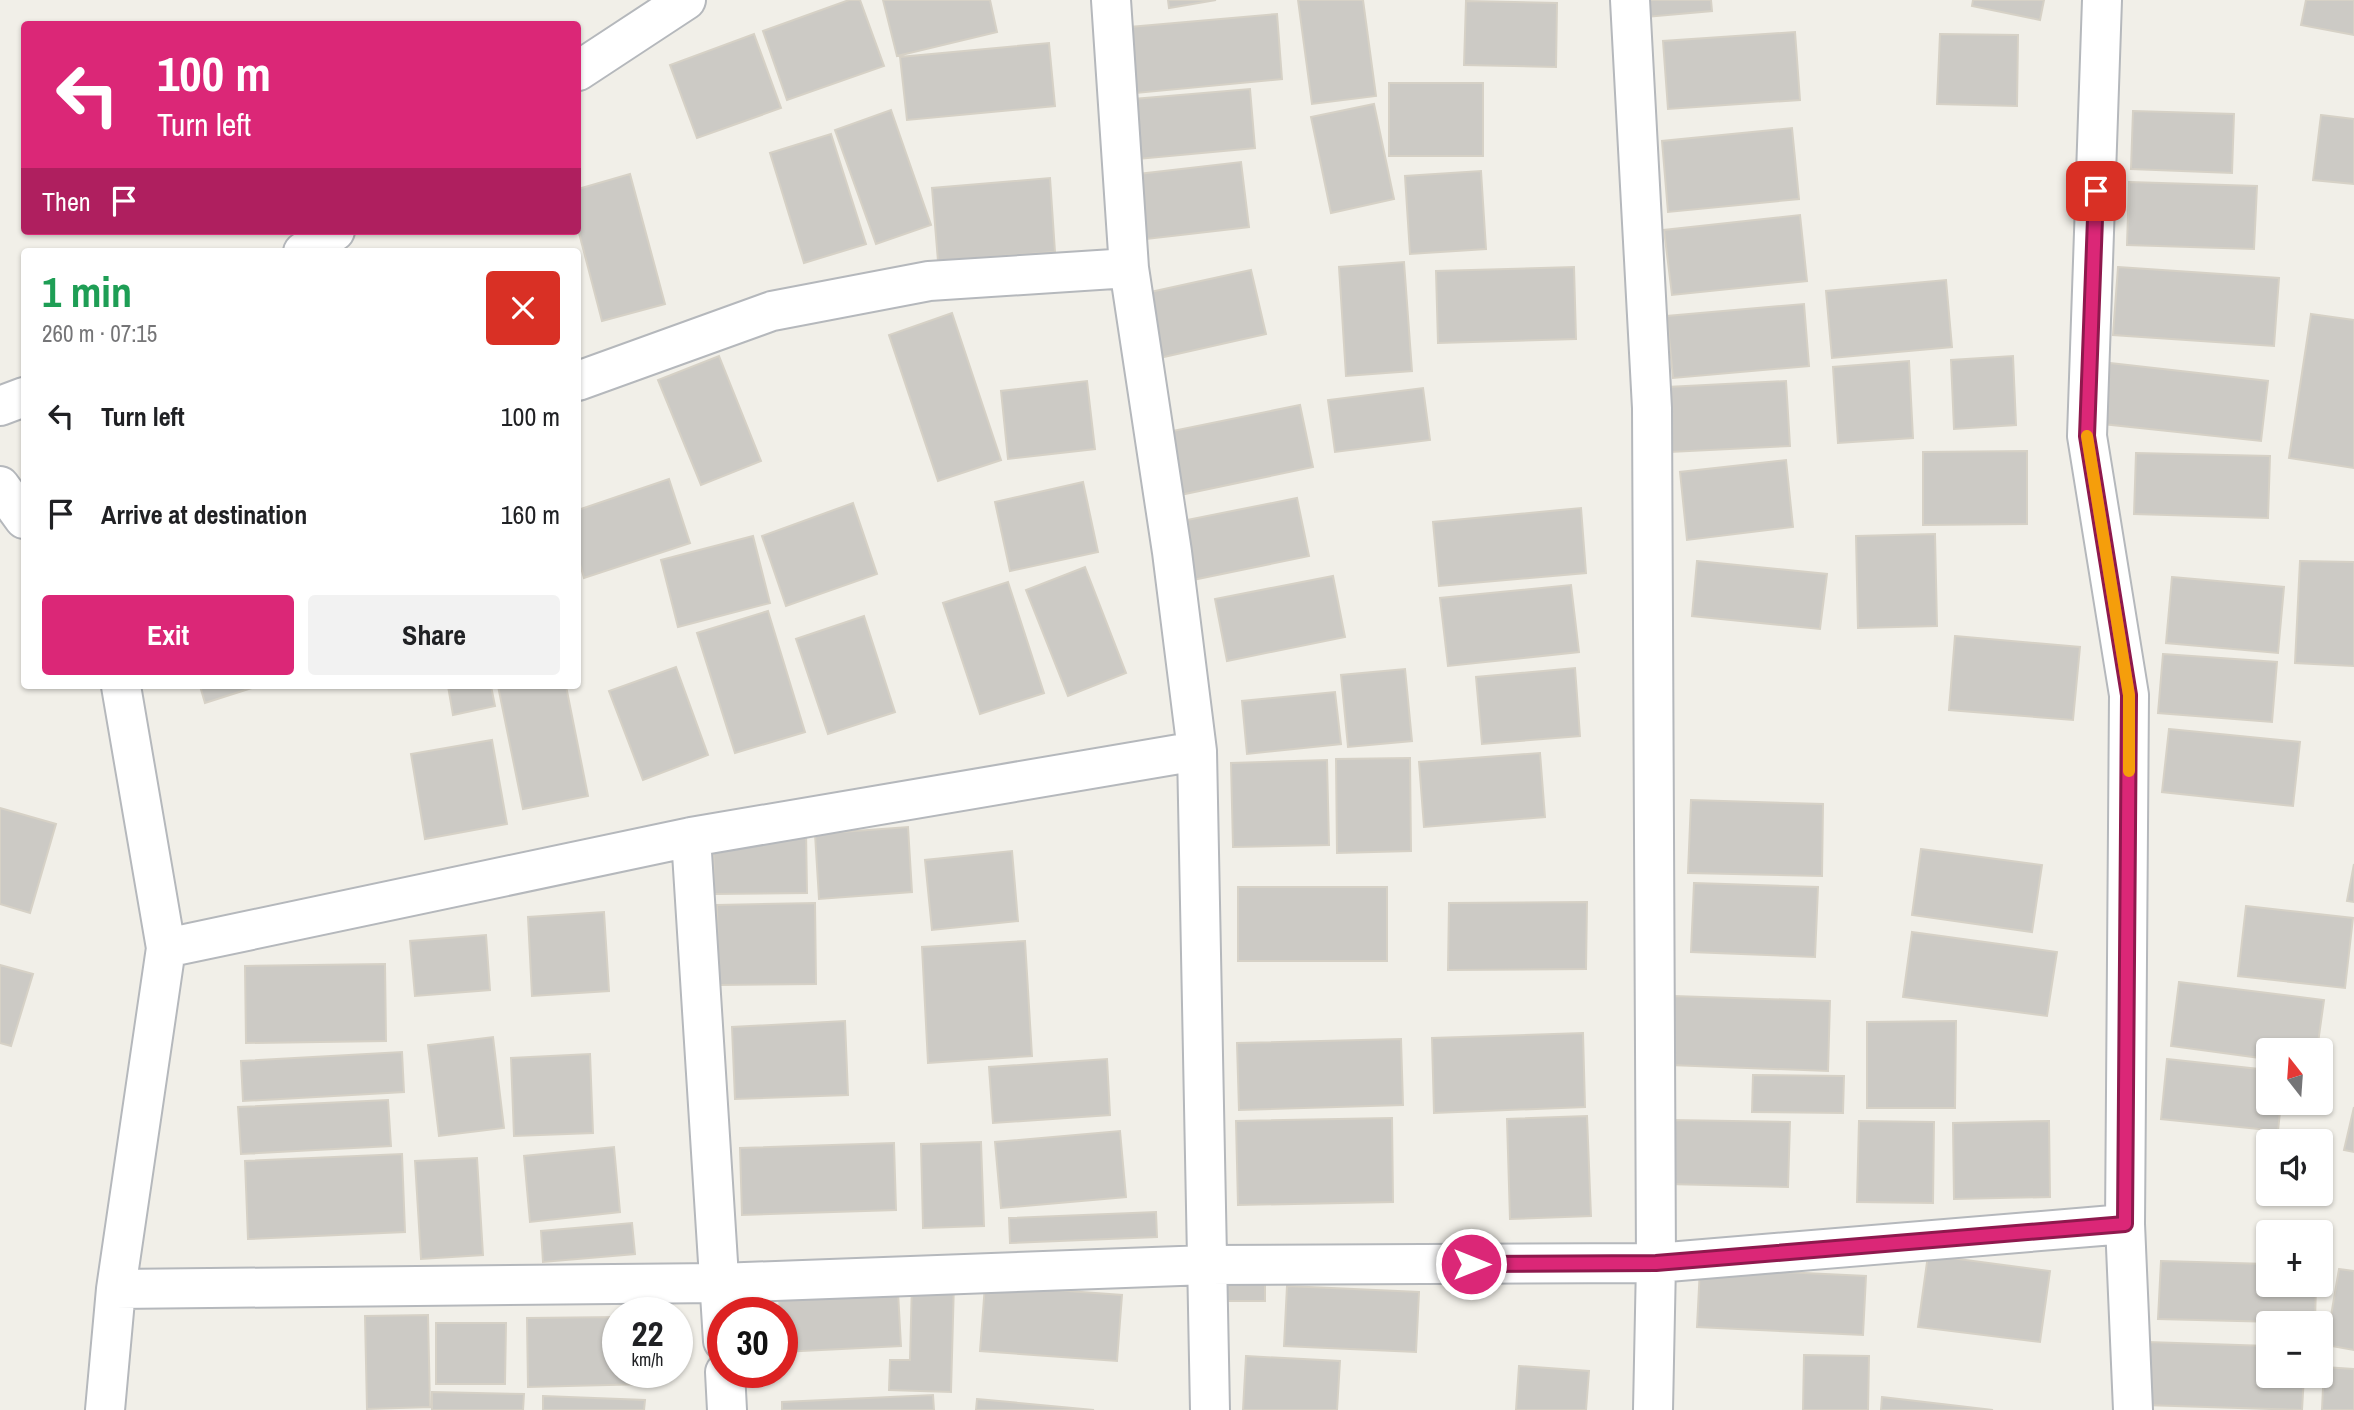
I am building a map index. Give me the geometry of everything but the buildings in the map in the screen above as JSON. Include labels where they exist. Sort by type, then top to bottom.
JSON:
[{"type":"street","points":[[581,69],[686,0]]},
{"type":"street","points":[[1111,0],[1129,268],[1172,552],[1197,751],[1210,1410]]},
{"type":"street","points":[[1630,0],[1652,408],[1656,1263],[1653,1410]]},
{"type":"street","points":[[2102,0],[2087,436],[2129,695],[2125,1224],[2133,1410]]},
{"type":"street","points":[[309,248],[329,235]]},
{"type":"street","points":[[581,380],[772,311],[929,281],[1129,268]]},
{"type":"street","points":[[0,406],[21,398]]},
{"type":"street","points":[[0,486],[21,515]]},
{"type":"street","points":[[105,1410],[117,1289],[166,948],[122,689]]},
{"type":"street","points":[[166,948],[691,837],[1197,751]]},
{"type":"street","points":[[691,837],[720,1297]]},
{"type":"street","points":[[117,1289],[719,1283],[1207,1265],[1656,1263],[2125,1224]]},
{"type":"street","points":[[726,1388],[727,1410]]},
{"type":"slow traffic","points":[[2087,436],[2129,695],[2129,771]]},
{"type":"route","points":[[1471,1264],[1656,1263],[2125,1224],[2129,695],[2087,436],[2096,191]]}]
